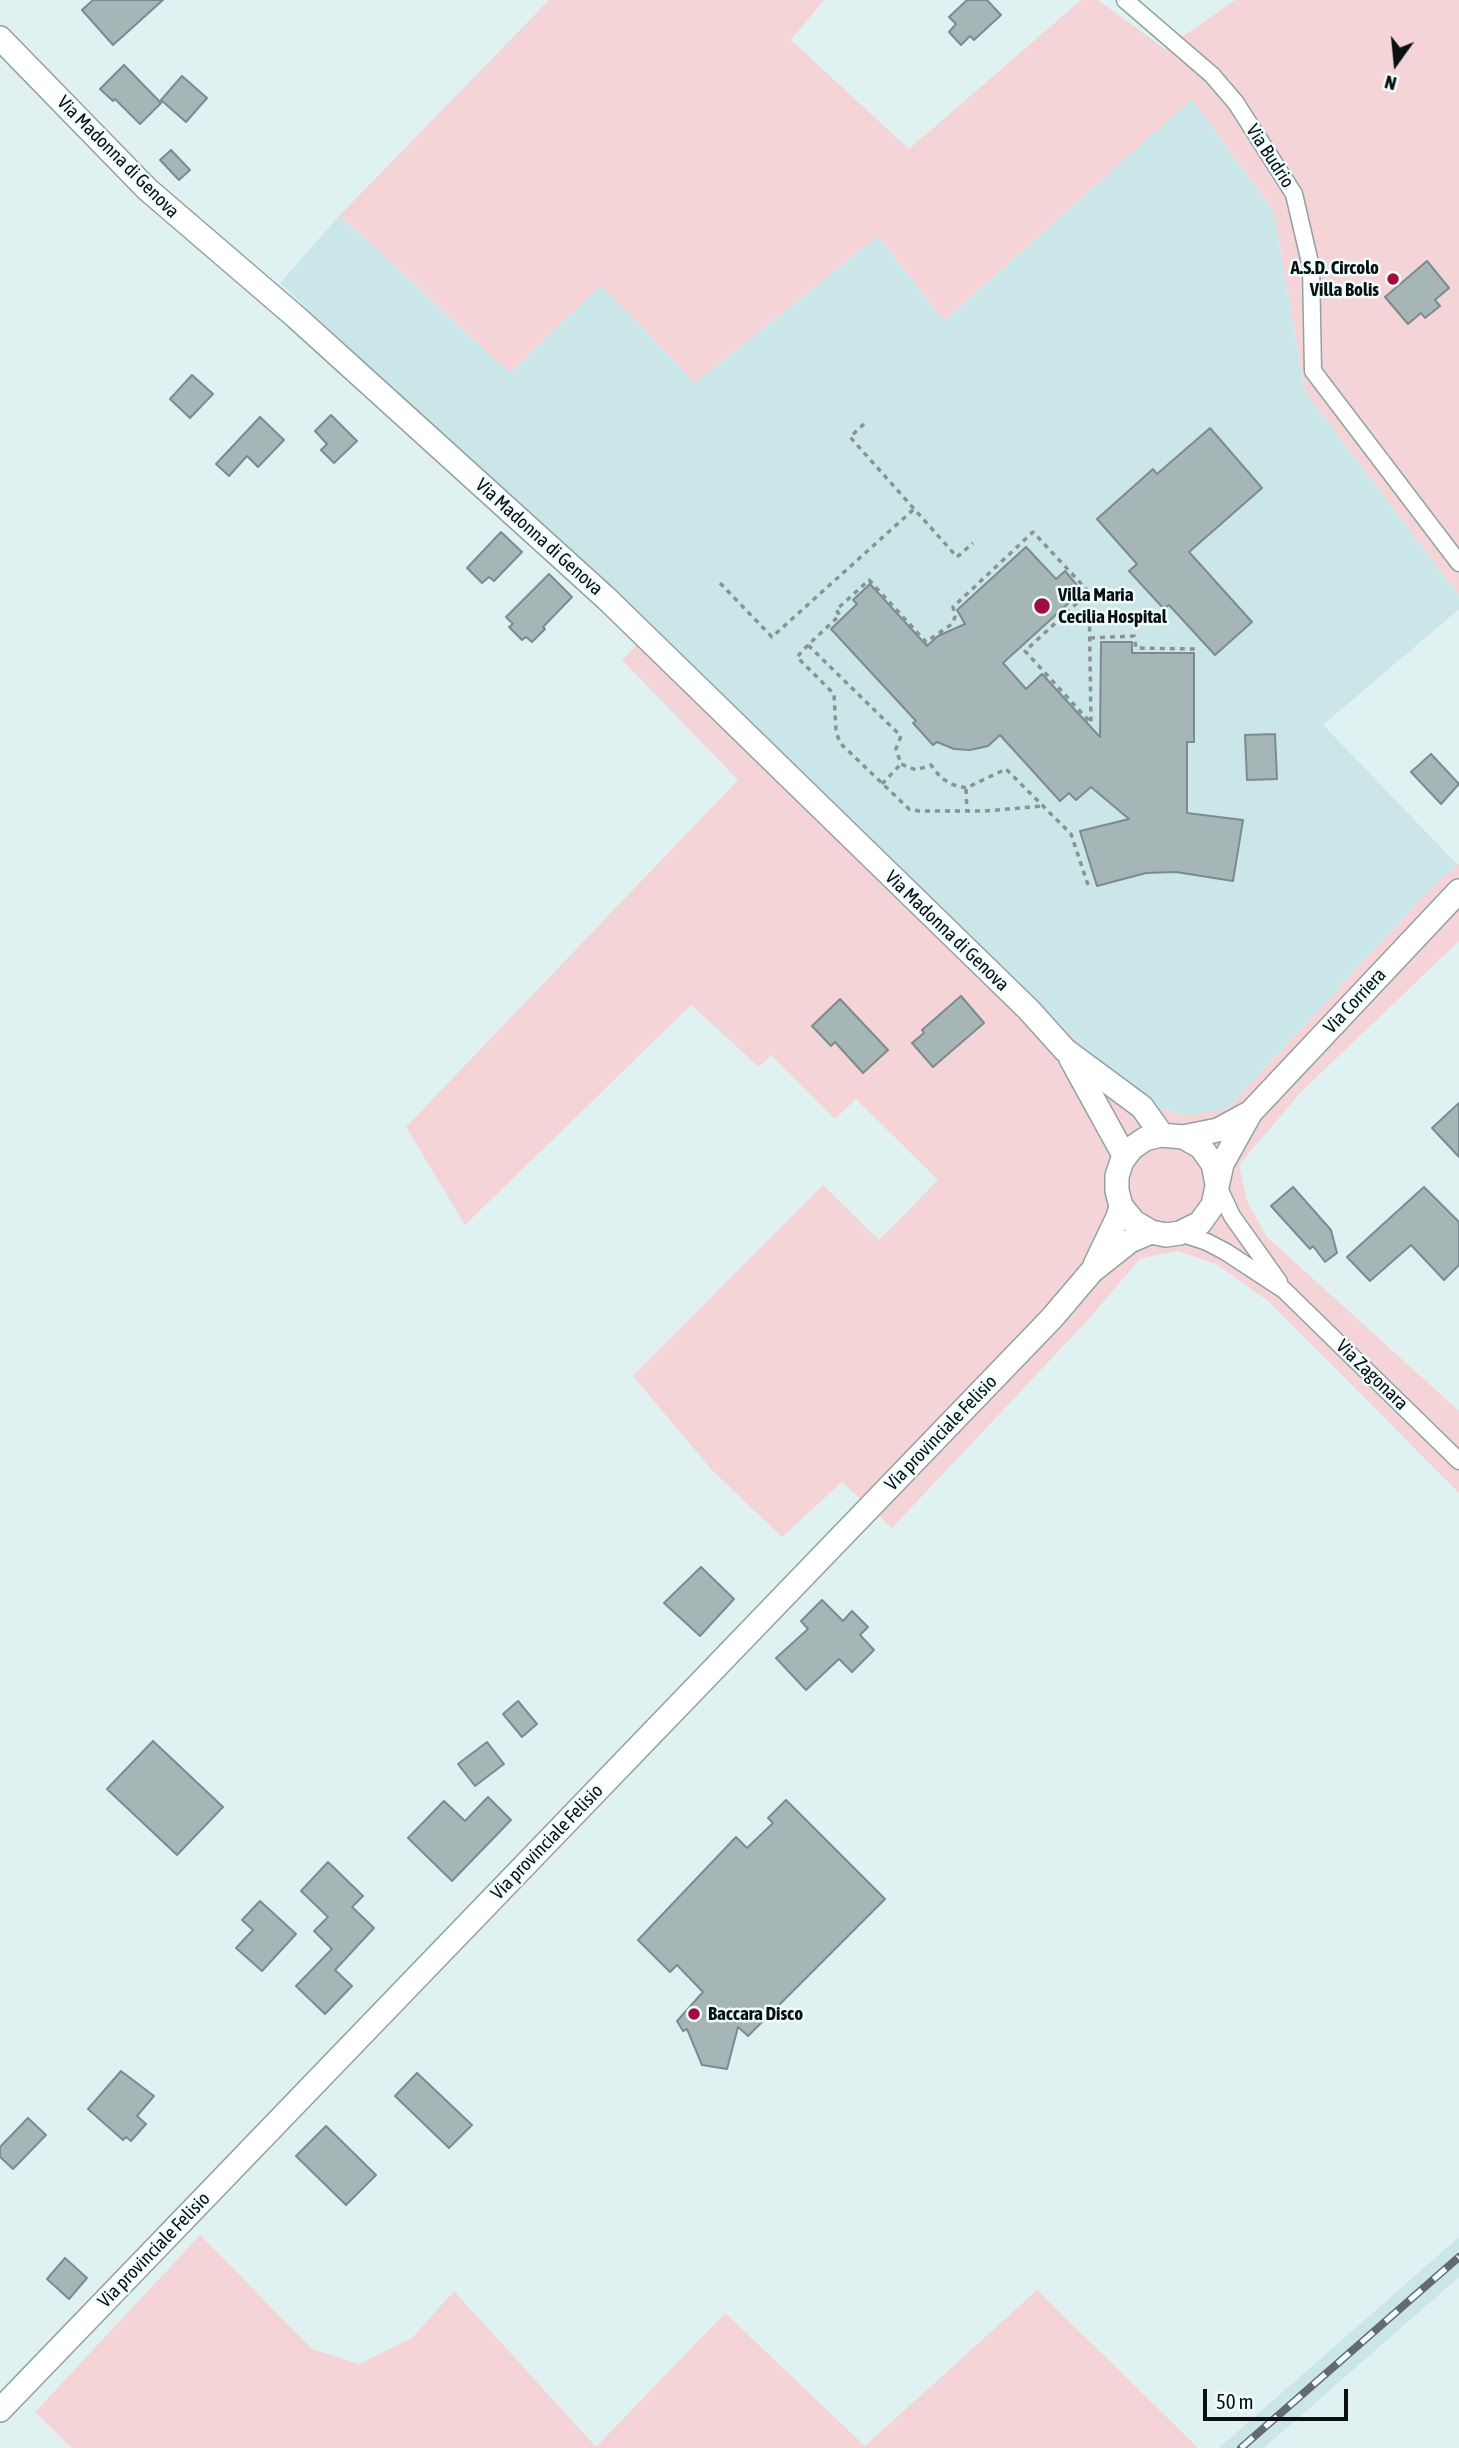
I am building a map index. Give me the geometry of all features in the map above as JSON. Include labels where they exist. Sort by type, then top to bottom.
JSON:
[{"type":"main road","name":"Via Madonna di Genova","points":[[0,38],[147,190],[296,317],[607,599],[1029,1010],[1065,1050],[1142,1107],[1173,1136]]},
{"type":"main road","name":"Via Corriera","points":[[1217,1184],[1222,1164],[1251,1112],[1459,891]]},
{"type":"main road","name":"Via Madonna di Genova","points":[[1065,1050],[1125,1157]]},
{"type":"main road","name":"Via Corriera","points":[[1173,1136],[1218,1130],[1251,1112]]},
{"type":"main road","points":[[1173,1136],[1201,1147],[1213,1164],[1217,1184],[1213,1205],[1200,1223],[1181,1233],[1166,1235],[1152,1232],[1134,1222],[1121,1206],[1117,1176],[1132,1148],[1145,1139],[1173,1136]]},
{"type":"main road","points":[[1092,1271],[1121,1206]]},
{"type":"main road","points":[[1092,1271],[1130,1241],[1152,1232]]},
{"type":"main road","name":"Via provinciale Felisio","points":[[0,2410],[1052,1318],[1092,1271]]},
{"type":"street","name":"Via Budrio","points":[[1125,0],[1212,75],[1236,103],[1294,194],[1311,267],[1313,371],[1459,563]]},
{"type":"street","name":"Via Zagonara","points":[[1217,1184],[1232,1216],[1284,1290],[1459,1461]]},
{"type":"street","name":"Via Zagonara","points":[[1181,1233],[1226,1252],[1284,1290]]},
{"type":"path","points":[[864,424],[850,437],[957,557],[973,543]]},
{"type":"path","points":[[720,583],[772,637],[914,509]]},
{"type":"path","points":[[1044,806],[967,811],[909,809],[840,743],[836,731],[834,694],[797,657],[840,615],[836,610],[869,580],[926,642],[952,624],[955,617],[953,607],[1033,532],[1089,592],[1091,723],[1026,651],[1089,592]]},
{"type":"path","points":[[1090,638],[1135,636],[1136,648],[1196,649]]},
{"type":"path","points":[[808,645],[901,736],[897,749],[901,764]]},
{"type":"path","points":[[882,784],[901,764]]},
{"type":"path","points":[[901,764],[916,770],[931,765],[941,778],[966,788],[1006,769],[1071,834],[1087,885]]},
{"type":"path","points":[[966,788],[967,811]]},
{"type":"shaded area","points":[[549,0],[824,0],[791,40],[909,149],[1081,0],[1098,0],[1165,49],[1235,0],[1459,0],[1459,595],[1305,391],[1274,212],[1192,99],[944,321],[878,236],[695,383],[601,285],[510,373],[340,215]]},
{"type":"shaded area","name":"Villa Maria Cecilia Hospital","points":[[1192,98],[1274,212],[1305,391],[1459,595],[1459,609],[1323,725],[1458,865],[1435,884],[1228,1108],[1186,1116],[1142,1103],[621,602],[280,283],[340,215],[510,373],[601,284],[695,383],[878,236],[944,321]]},
{"type":"shaded area","points":[[650,631],[1142,1103],[1186,1116],[1228,1108],[1435,884],[1459,864],[1459,941],[1301,1092],[1239,1165],[1247,1201],[1266,1236],[1459,1411],[1459,1493],[1268,1301],[1216,1264],[1178,1251],[1141,1258],[1085,1323],[892,1528],[842,1482],[782,1537],[711,1469],[633,1376],[823,1185],[879,1240],[938,1180],[856,1099],[835,1119],[771,1055],[759,1067],[691,1005],[465,1225],[406,1127],[738,780],[622,660]]},
{"type":"shaded area","points":[[200,2235],[312,2349],[359,2364],[412,2338],[454,2291],[596,2447],[725,2313],[865,2446],[1037,2290],[1198,2448],[72,2448],[35,2412]]},
{"type":"shaded area","points":[[1459,2237],[1459,2277],[1264,2448],[1219,2448]]},
{"type":"building","points":[[93,0],[163,0],[113,45],[82,10]]},
{"type":"building","points":[[967,0],[987,0],[1001,15],[974,40],[970,36],[961,45],[949,32],[956,24],[949,17]]},
{"type":"building","points":[[124,65],[161,103],[140,124],[115,99],[113,101],[100,89]]},
{"type":"building","points":[[182,76],[207,98],[186,122],[161,100]]},
{"type":"building","points":[[171,150],[190,170],[179,180],[160,160]]},
{"type":"building","points":[[1427,261],[1449,288],[1435,300],[1440,306],[1425,318],[1421,313],[1408,324],[1385,297]]},
{"type":"building","points":[[192,375],[213,394],[190,418],[170,399]]},
{"type":"building","points":[[331,415],[357,441],[334,463],[321,450],[327,444],[315,431]]},
{"type":"building","points":[[260,417],[284,440],[258,467],[247,456],[229,476],[216,464]]},
{"type":"building","points":[[1210,428],[1262,488],[1189,552],[1252,622],[1215,655],[1169,605],[1164,609],[1129,571],[1137,564],[1097,519],[1153,469],[1157,474]]},
{"type":"building","points":[[501,532],[522,552],[494,581],[489,577],[482,583],[467,568]]},
{"type":"building","points":[[1026,547],[1056,579],[1065,571],[1082,591],[1003,663],[1026,689],[1042,674],[1100,737],[1101,642],[1132,642],[1132,653],[1194,653],[1194,742],[1187,742],[1187,813],[1243,820],[1233,881],[1176,872],[1146,873],[1097,886],[1080,831],[1129,819],[1091,787],[1076,800],[1069,793],[1060,801],[1000,735],[988,746],[970,750],[954,749],[937,742],[933,745],[913,723],[916,721],[831,629],[857,604],[853,600],[870,584],[927,646],[938,636],[965,624],[957,610]]},
{"type":"building","points":[[549,574],[572,597],[532,642],[526,637],[522,640],[509,627],[513,624],[506,617]]},
{"type":"building","points":[[1275,734],[1277,779],[1247,780],[1245,735]]},
{"type":"building","points":[[1431,754],[1459,784],[1441,804],[1411,772]]},
{"type":"building","points":[[961,996],[984,1023],[933,1067],[912,1043],[924,1033],[922,1030]]},
{"type":"building","points":[[840,999],[888,1050],[863,1073],[835,1042],[831,1046],[812,1026]]},
{"type":"building","points":[[1459,1103],[1459,1157],[1432,1128]]},
{"type":"building","points":[[1293,1187],[1331,1230],[1337,1253],[1325,1262],[1313,1246],[1310,1249],[1271,1206]]},
{"type":"building","points":[[1424,1187],[1459,1222],[1459,1265],[1444,1280],[1411,1245],[1370,1281],[1347,1257]]},
{"type":"building","points":[[701,1567],[734,1599],[700,1636],[664,1603]]},
{"type":"building","points":[[822,1600],[843,1621],[852,1611],[868,1627],[860,1635],[874,1650],[852,1672],[839,1659],[806,1690],[776,1658],[808,1629],[801,1621]]},
{"type":"building","points":[[518,1701],[537,1724],[522,1737],[503,1714]]},
{"type":"building","points":[[153,1741],[223,1807],[177,1855],[107,1789]]},
{"type":"building","points":[[487,1742],[504,1764],[475,1786],[458,1764]]},
{"type":"building","points":[[488,1797],[511,1820],[452,1881],[408,1838],[444,1801],[465,1821]]},
{"type":"building","points":[[786,1800],[885,1899],[748,2036],[738,2027],[727,2069],[702,2065],[687,2029],[683,2031],[677,2021],[703,1992],[677,1965],[670,1972],[638,1940],[736,1837],[747,1848],[773,1823],[768,1818]]},
{"type":"building","points":[[328,1862],[363,1896],[352,1907],[374,1928],[335,1970],[352,1986],[325,2014],[296,1986],[332,1949],[314,1931],[328,1917],[301,1891]]},
{"type":"building","points":[[260,1901],[296,1934],[262,1971],[236,1948],[253,1930],[242,1920]]},
{"type":"building","points":[[121,2071],[154,2096],[137,2116],[146,2124],[131,2141],[126,2137],[123,2140],[88,2109]]},
{"type":"building","points":[[417,2073],[472,2125],[449,2148],[395,2096]]},
{"type":"building","points":[[28,2118],[46,2135],[13,2169],[0,2157],[0,2147]]},
{"type":"building","points":[[326,2126],[376,2175],[346,2205],[296,2156]]},
{"type":"building","points":[[65,2258],[87,2278],[69,2299],[47,2279]]},
{"type":"railway","points":[[1241,2448],[1459,2257]]},
{"type":"place","name":"A.S.D. Circolo Villa Bolis","points":[[1393,279]]},
{"type":"place","name":"Villa Maria Cecilia Hospital","points":[[1042,606]]},
{"type":"place","name":"Baccara Disco","points":[[694,2014]]}]
